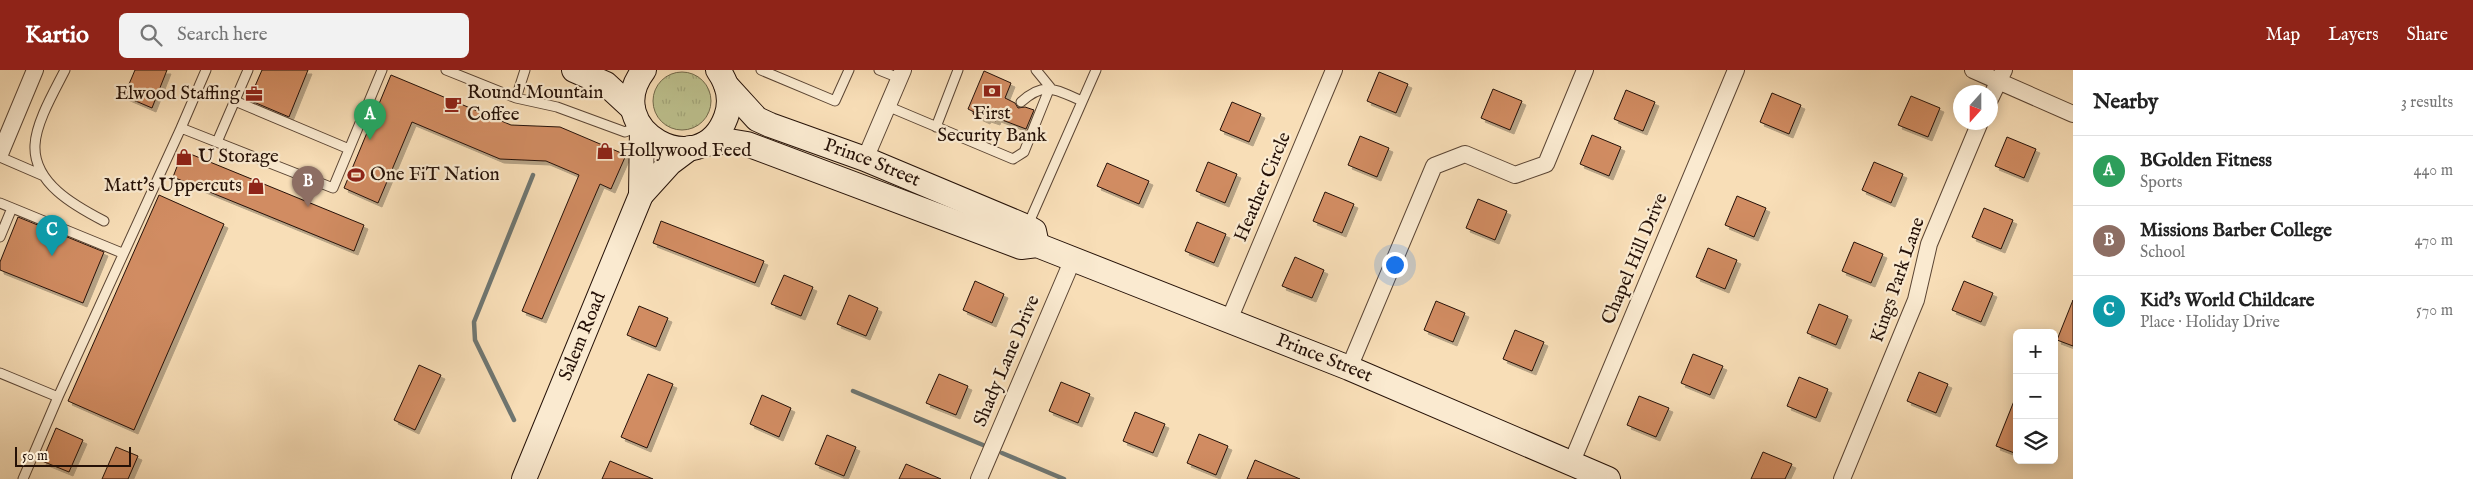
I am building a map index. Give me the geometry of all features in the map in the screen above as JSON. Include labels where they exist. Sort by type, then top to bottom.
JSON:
[{"type":"main road","points":[[574,70],[606,84],[638,121]]},
{"type":"main road","name":"Salem Road","points":[[641,195],[638,121],[633,91],[644,70]]},
{"type":"main road","name":"Salem Road","points":[[524,479],[641,195],[670,164],[713,137],[724,121],[729,103],[722,75]]},
{"type":"main road","name":"Prince Street","points":[[722,75],[756,119],[865,159],[1032,236],[1073,259],[1349,368],[1608,479]]},
{"type":"main road","name":"Prince Street","points":[[638,121],[655,142],[664,146],[681,149],[729,141],[747,144],[930,212],[948,210],[1006,233],[1032,236]]},
{"type":"street","points":[[0,156],[35,70]]},
{"type":"street","name":"Heather Circle","points":[[1229,320],[1334,70]]},
{"type":"street","points":[[1349,368],[1434,166],[1465,154],[1515,175],[1546,164],[1585,70]]},
{"type":"street","name":"Chapel Hill Drive","points":[[1572,464],[1736,70]]},
{"type":"street","points":[[1973,70],[2001,75],[2073,114]]},
{"type":"street","points":[[865,159],[901,74]]},
{"type":"street","name":"Kings Park Lane","points":[[1842,479],[1916,300],[1929,244],[1977,130]]},
{"type":"street","name":"Shady Lane Drive","points":[[979,479],[1073,259]]},
{"type":"lane","points":[[65,70],[49,103],[35,146],[44,176],[55,189],[74,204],[104,220]]},
{"type":"lane","points":[[23,479],[122,253],[182,128],[206,70]]},
{"type":"lane","points":[[217,142],[248,70]]},
{"type":"lane","points":[[182,128],[333,188],[382,70]]},
{"type":"lane","points":[[446,70],[516,98],[557,107],[624,132],[638,121]]},
{"type":"lane","points":[[516,98],[525,70]]},
{"type":"lane","points":[[761,70],[835,102],[848,70]]},
{"type":"lane","points":[[879,70],[901,74]]},
{"type":"lane","points":[[936,127],[958,70]]},
{"type":"lane","points":[[1036,70],[1050,87],[1082,101]]},
{"type":"lane","points":[[1032,236],[1082,101],[1096,70]]},
{"type":"lane","points":[[887,106],[1013,159],[1024,152],[1050,87]]},
{"type":"lane","points":[[1021,102],[1040,88],[1050,87]]},
{"type":"lane","points":[[234,101],[349,149]]},
{"type":"lane","points":[[0,156],[44,176]]},
{"type":"lane","points":[[0,203],[122,253]]},
{"type":"lane","points":[[0,237],[12,208]]},
{"type":"lane","points":[[0,373],[58,397]]},
{"type":"green space","points":[[682,72],[698,77],[706,85],[711,101],[706,117],[698,125],[682,130],[666,125],[658,117],[653,101],[658,85],[666,77]]},
{"type":"building","points":[[135,70],[167,70],[152,108],[124,96]]},
{"type":"building","points":[[262,70],[308,70],[289,117],[249,100]]},
{"type":"building","name":"First Security Bank","points":[[984,71],[1011,83],[1005,98],[1015,103],[1018,108],[1025,107],[1034,110],[1026,129],[997,118],[996,121],[987,118],[986,120],[973,114],[974,112],[968,109]]},
{"type":"building","points":[[1379,72],[1408,84],[1396,113],[1367,101]]},
{"type":"building","points":[[391,75],[511,125],[560,127],[626,155],[611,189],[600,184],[542,319],[522,311],[579,175],[546,161],[500,159],[412,122],[378,203],[344,188]]},
{"type":"building","points":[[1493,89],[1522,101],[1510,130],[1481,118]]},
{"type":"building","points":[[1626,90],[1655,102],[1643,131],[1614,119]]},
{"type":"building","points":[[1772,93],[1801,105],[1789,134],[1760,122]]},
{"type":"building","points":[[1911,96],[1940,108],[1928,137],[1898,125]]},
{"type":"building","points":[[1232,102],[1261,114],[1249,142],[1220,130]]},
{"type":"building","points":[[1592,135],[1621,147],[1609,176],[1580,164]]},
{"type":"building","points":[[1360,136],[1389,148],[1377,177],[1348,165]]},
{"type":"building","points":[[2007,137],[2036,149],[2024,178],[1995,166]]},
{"type":"building","points":[[183,151],[364,225],[354,251],[173,177]]},
{"type":"building","points":[[1208,162],[1237,174],[1225,203],[1196,191]]},
{"type":"building","points":[[1874,162],[1903,174],[1891,203],[1862,190]]},
{"type":"building","points":[[1107,163],[1149,181],[1139,204],[1097,186]]},
{"type":"building","points":[[1325,192],[1354,204],[1342,233],[1313,221]]},
{"type":"building","points":[[159,195],[224,224],[134,430],[68,401]]},
{"type":"building","points":[[1737,196],[1766,208],[1754,237],[1725,225]]},
{"type":"building","points":[[1478,199],[1507,211],[1495,240],[1466,228]]},
{"type":"building","points":[[1984,208],[2013,220],[2001,249],[1972,237]]},
{"type":"building","points":[[18,217],[104,252],[83,303],[0,270],[0,262]]},
{"type":"building","points":[[661,221],[764,261],[755,283],[653,243]]},
{"type":"building","points":[[1197,222],[1226,234],[1214,263],[1185,251]]},
{"type":"building","points":[[1854,242],[1883,254],[1871,283],[1842,271]]},
{"type":"building","points":[[1708,248],[1737,260],[1725,289],[1696,277]]},
{"type":"building","points":[[1295,257],[1324,270],[1312,298],[1282,286]]},
{"type":"building","points":[[784,275],[813,287],[801,316],[771,304]]},
{"type":"building","points":[[975,281],[1004,294],[992,323],[963,310]]},
{"type":"building","points":[[1964,281],[1993,293],[1981,322],[1952,310]]},
{"type":"building","points":[[849,295],[878,308],[866,336],[837,324]]},
{"type":"building","points":[[2073,300],[2073,346],[2058,340]]},
{"type":"building","points":[[1436,301],[1465,313],[1453,342],[1424,330]]},
{"type":"building","points":[[1819,304],[1848,316],[1836,345],[1807,333]]},
{"type":"building","points":[[639,306],[668,318],[656,347],[627,335]]},
{"type":"building","points":[[1515,330],[1544,342],[1532,371],[1503,359]]},
{"type":"building","points":[[1693,354],[1723,366],[1710,395],[1681,383]]},
{"type":"building","points":[[419,365],[441,375],[415,430],[394,420]]},
{"type":"building","points":[[1919,372],[1948,384],[1936,413],[1907,401]]},
{"type":"building","points":[[648,374],[673,384],[647,448],[621,437]]},
{"type":"building","points":[[939,374],[968,386],[956,415],[926,403]]},
{"type":"building","points":[[1799,377],[1828,389],[1816,418],[1787,406]]},
{"type":"building","points":[[1061,382],[1090,394],[1078,423],[1049,411]]},
{"type":"building","points":[[762,395],[791,408],[779,437],[750,424]]},
{"type":"building","points":[[1639,396],[1669,408],[1656,437],[1627,425]]},
{"type":"building","points":[[2013,404],[2013,452],[1996,446]]},
{"type":"building","points":[[1135,412],[1165,424],[1153,453],[1123,441]]},
{"type":"building","points":[[56,428],[83,440],[69,472],[42,461]]},
{"type":"building","points":[[1199,434],[1228,446],[1216,475],[1187,463]]},
{"type":"building","points":[[827,435],[856,447],[844,476],[815,464]]},
{"type":"building","points":[[116,447],[138,456],[128,479],[102,479]]},
{"type":"building","points":[[1763,452],[1792,464],[1785,479],[1751,479]]},
{"type":"building","points":[[1255,460],[1300,479],[1247,479]]},
{"type":"building","points":[[610,461],[653,479],[602,479]]},
{"type":"building","points":[[906,464],[941,479],[899,479]]},
{"type":"waterway","points":[[514,420],[475,340],[474,322],[533,175]]},
{"type":"waterway","points":[[853,391],[983,445]]},
{"type":"waterway","points":[[1002,453],[1064,479]]},
{"type":"place","name":"First Security Bank","points":[[992,91]]},
{"type":"place","name":"Elwood Staffing","points":[[254,94]]},
{"type":"place","name":"Round Mountain Coffee","points":[[453,104]]},
{"type":"place","name":"BGolden Fitness","points":[[370,140]]},
{"type":"place","name":"Hollywood Feed","points":[[605,151]]},
{"type":"place","name":"U Storage","points":[[184,157]]},
{"type":"place","name":"One FiT Nation","points":[[356,175]]},
{"type":"place","name":"Matt's Uppercuts","points":[[256,186]]},
{"type":"place","name":"Missions Barber College","points":[[308,207]]},
{"type":"place","name":"Kid's World Childcare","points":[[52,256]]}]
